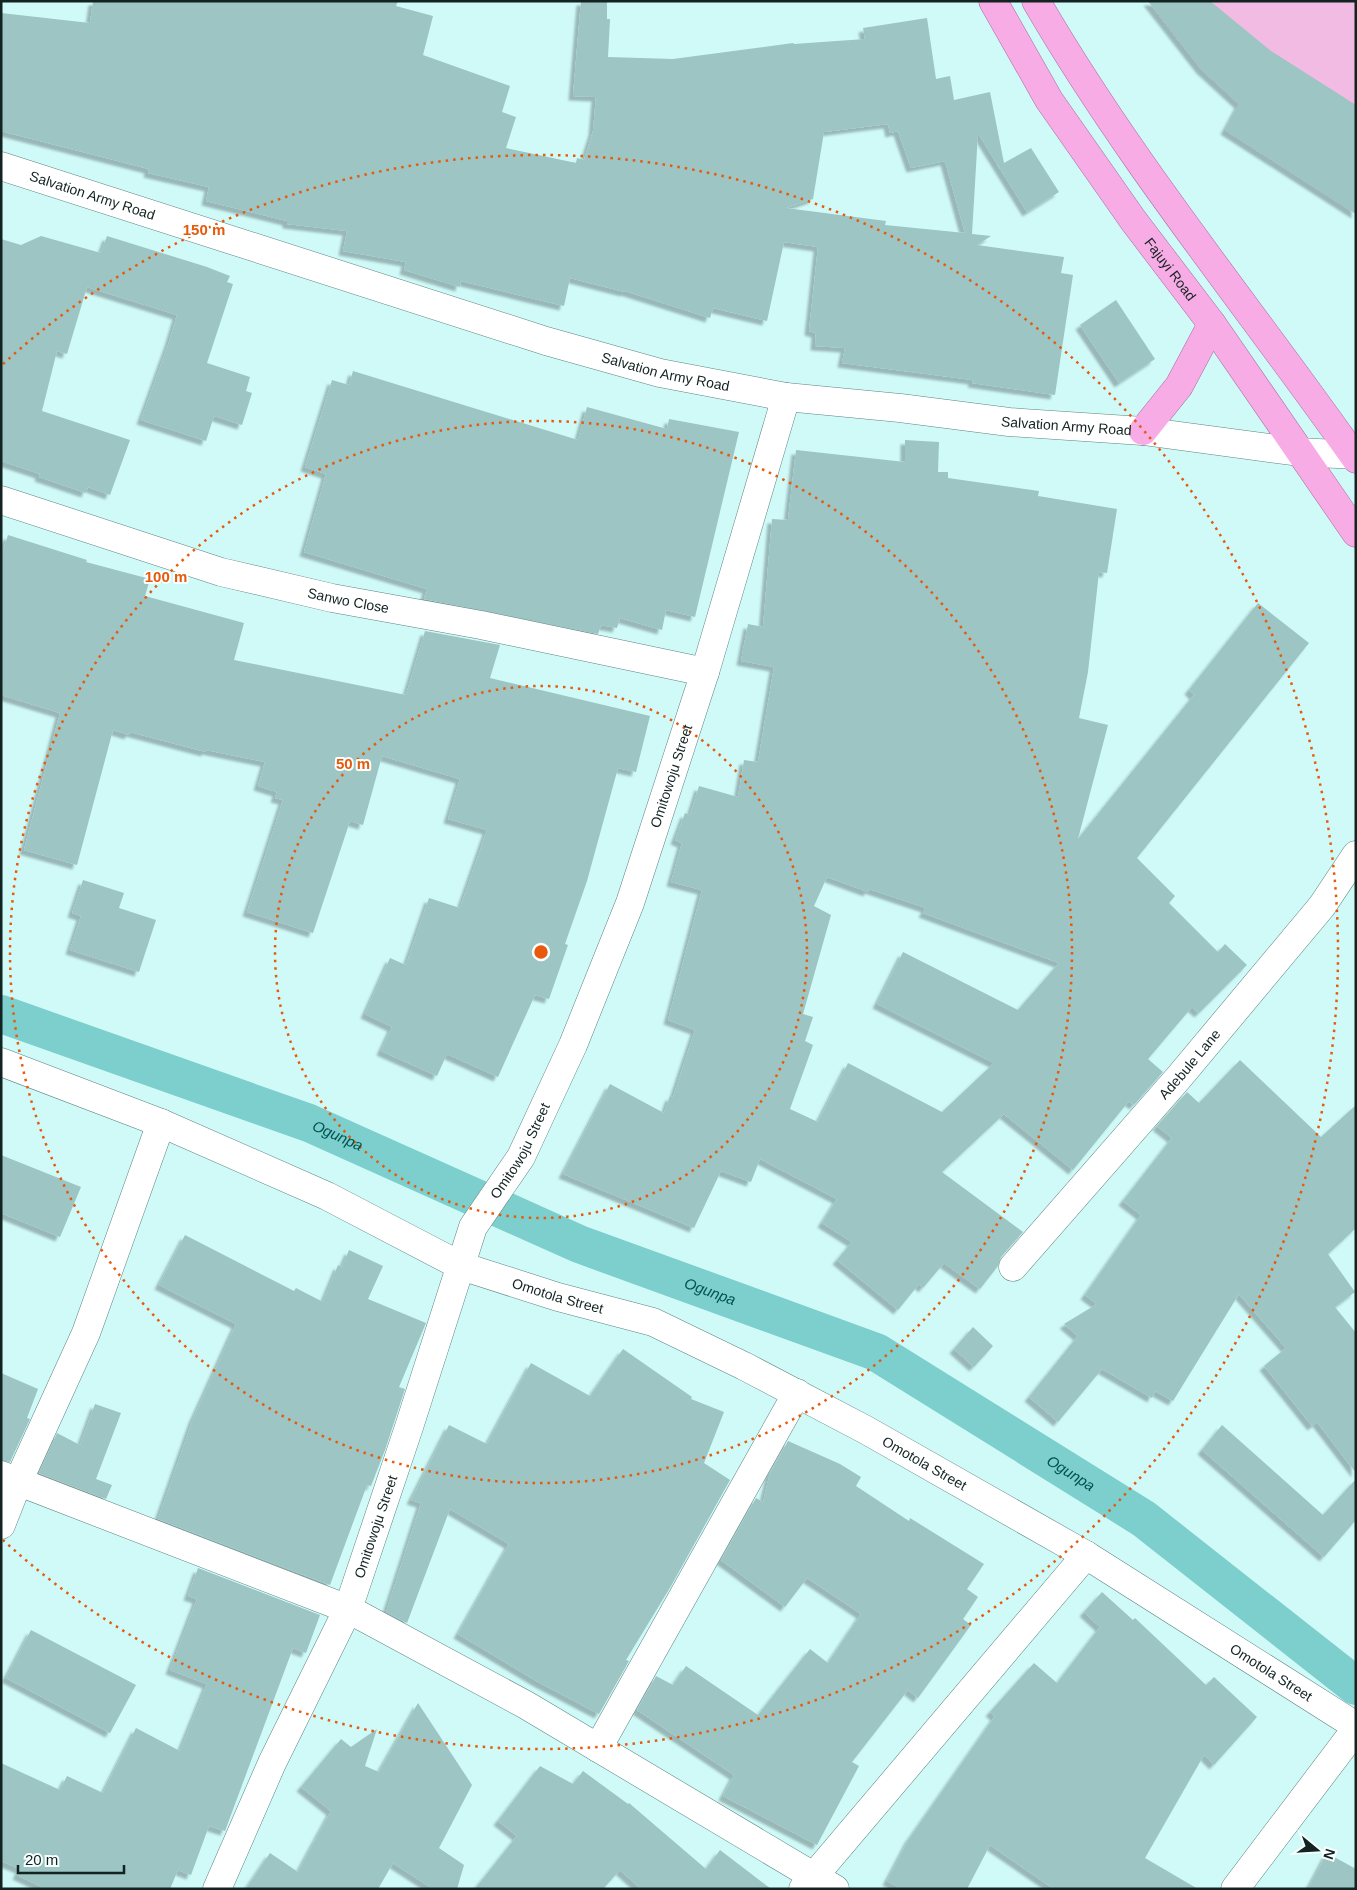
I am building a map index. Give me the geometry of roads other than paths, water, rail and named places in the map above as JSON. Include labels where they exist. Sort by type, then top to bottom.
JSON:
[{"type":"highway","name":"Fajuyi Road","points":[[993,1],[1049,100],[1133,220],[1212,324],[1356,533]]},
{"type":"highway","points":[[1036,1],[1100,105],[1175,212],[1355,456]]},
{"type":"highway","points":[[1143,431],[1179,386],[1212,324]]},
{"type":"street","name":"Salvation Army Road","points":[[1,166],[546,341],[660,373],[786,398],[900,408],[1009,422],[1143,431],[1299,452],[1355,456]]},
{"type":"street","name":"Omitowoju Street","points":[[217,1889],[272,1763],[348,1609],[474,1227],[521,1157],[573,1045],[630,903],[705,672],[786,398]]},
{"type":"street","name":"Sanwo Close","points":[[1,500],[221,572],[332,598],[481,624],[705,672]]},
{"type":"street","name":"Adebule Lane","points":[[1013,1267],[1180,1076],[1322,906],[1356,855]]},
{"type":"street","name":"Omotola Street","points":[[1,1062],[161,1123],[327,1196],[461,1266],[558,1297],[653,1322],[866,1430],[1086,1554],[1356,1728]]},
{"type":"street","points":[[1,1525],[10,1478],[86,1333],[161,1123]]},
{"type":"street","points":[[598,1748],[797,1394]]},
{"type":"street","points":[[10,1478],[348,1609],[526,1705],[817,1885],[1086,1554]]},
{"type":"street","points":[[1235,1889],[1356,1728]]},
{"type":"waterway","name":"Ogunpa","points":[[1,1014],[309,1123],[579,1244],[876,1352],[1144,1519],[1356,1686]]}]
